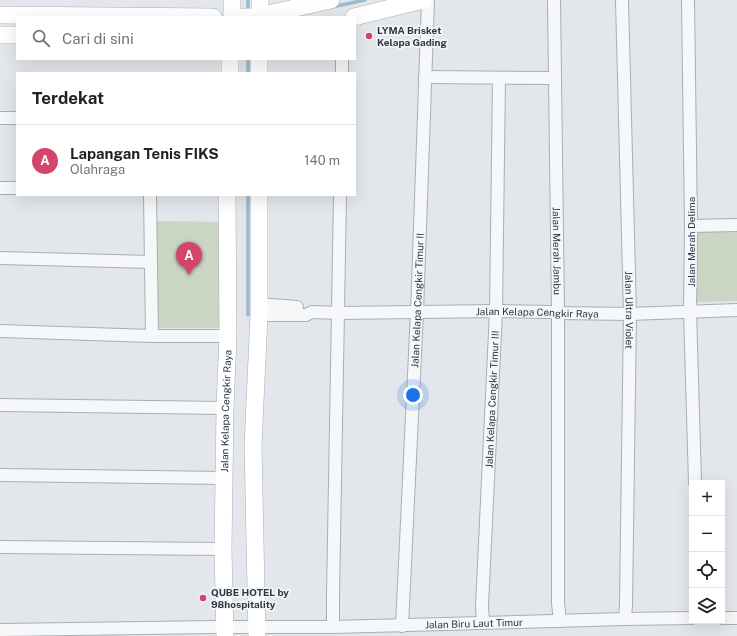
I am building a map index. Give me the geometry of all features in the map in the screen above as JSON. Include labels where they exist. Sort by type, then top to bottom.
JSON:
[{"type":"street","points":[[232,0],[232,16]]},
{"type":"street","points":[[246,16],[259,12],[331,0]]},
{"type":"street","points":[[356,17],[423,0]]},
{"type":"street","name":"Jalan Kelapa Cengkir Timur II","points":[[402,626],[417,312],[428,0]]},
{"type":"street","name":"Jalan Merah Jambu","points":[[554,0],[558,314],[558,603],[560,622]]},
{"type":"street","name":"Jalan Ultra Violet","points":[[622,0],[630,314],[625,619]]},
{"type":"street","name":"Jalan Merah Delima","points":[[688,0],[692,226],[690,312],[695,480]]},
{"type":"street","points":[[0,15],[106,16]]},
{"type":"street","points":[[0,35],[16,36]]},
{"type":"street","points":[[230,60],[230,72]]},
{"type":"street","points":[[259,60],[259,72]]},
{"type":"street","points":[[342,60],[342,72]]},
{"type":"street","points":[[425,78],[555,78]]},
{"type":"street","name":"Jalan Kelapa Cengkir Timur III","points":[[483,624],[482,606],[496,311],[499,78]]},
{"type":"street","points":[[0,118],[16,118]]},
{"type":"street","points":[[0,188],[16,188]]},
{"type":"street","points":[[150,196],[152,336]]},
{"type":"street","name":"Jalan Kelapa Cengkir Raya","points":[[225,632],[223,549],[225,408],[228,336],[227,196]]},
{"type":"street","points":[[256,632],[252,446],[258,309],[259,196]]},
{"type":"street","points":[[333,627],[340,196]]},
{"type":"street","points":[[692,226],[737,225]]},
{"type":"street","points":[[0,258],[151,262]]},
{"type":"street","name":"Jalan Kelapa Cengkir Raya","points":[[258,309],[307,308],[312,312],[338,313],[496,311],[550,312],[558,314],[630,314],[737,310]]},
{"type":"street","points":[[0,331],[152,336],[228,336]]},
{"type":"street","points":[[0,405],[225,408]]},
{"type":"street","points":[[0,476],[224,478]]},
{"type":"street","points":[[0,547],[223,549]]},
{"type":"street","name":"Jalan Biru Laut Timur","points":[[0,630],[256,632],[333,627],[689,618]]},
{"type":"street","points":[[725,618],[737,618]]},
{"type":"green space","points":[[154,221],[223,222],[224,328],[154,328]]},
{"type":"green space","points":[[696,230],[737,230],[737,301],[697,302]]},
{"type":"waterway","points":[[248,0],[248,13]]},
{"type":"waterway","points":[[332,7],[365,0]]},
{"type":"waterway","points":[[248,60],[248,72]]},
{"type":"waterway","points":[[248,196],[248,315]]},
{"type":"place","name":"LYMA Brisket Kelapa Gading","points":[[369,36]]},
{"type":"place","name":"Lapangan Tenis FIKS","points":[[189,275]]},
{"type":"place","name":"QUBE HOTEL by 98hospitality","points":[[203,598]]}]
